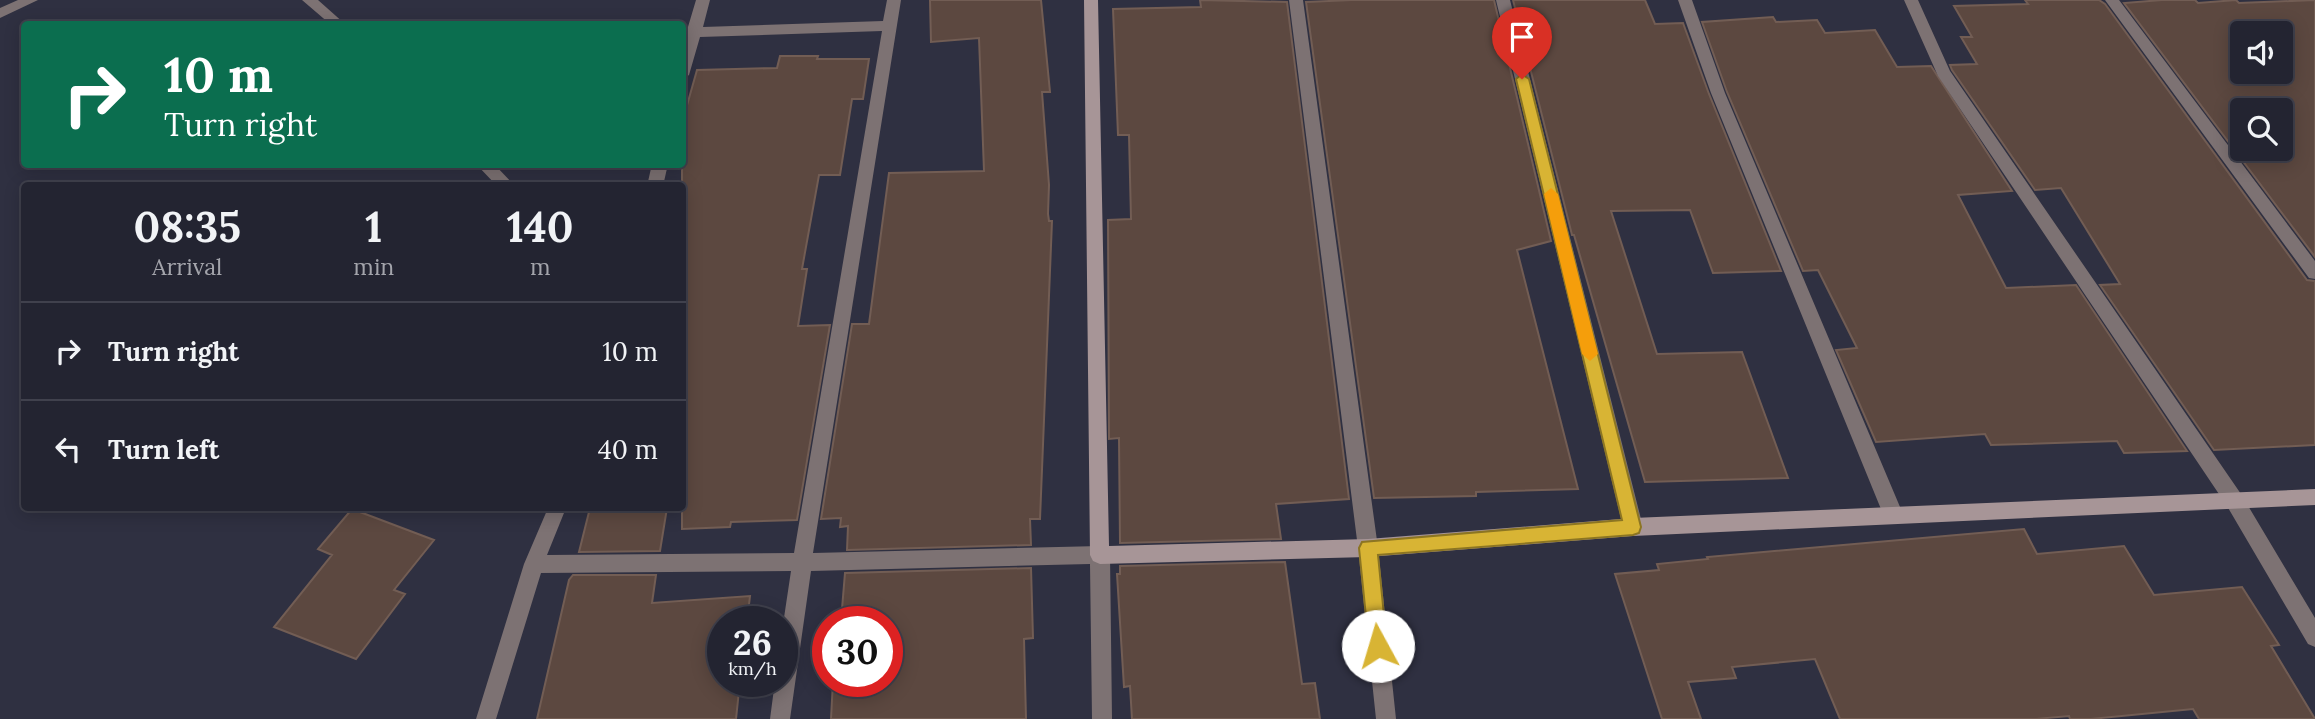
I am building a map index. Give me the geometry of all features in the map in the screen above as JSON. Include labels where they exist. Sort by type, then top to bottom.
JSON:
[{"type":"street","points":[[0,13],[31,0]]},
{"type":"street","points":[[309,0],[334,21]]},
{"type":"street","points":[[686,61],[703,0]]},
{"type":"street","points":[[780,719],[802,562],[894,0]]},
{"type":"street","points":[[1091,0],[1102,719]]},
{"type":"street","points":[[1296,0],[1368,548],[1386,719]]},
{"type":"street","points":[[1503,0],[1633,527]]},
{"type":"street","points":[[1685,0],[1718,93],[1893,514]]},
{"type":"street","points":[[1910,0],[1943,72],[2234,499],[2315,637]]},
{"type":"street","points":[[2112,0],[2315,273]]},
{"type":"street","points":[[694,32],[890,26]]},
{"type":"street","points":[[488,168],[503,182]]},
{"type":"street","points":[[534,564],[802,562],[1368,548],[1633,527],[2315,497]]},
{"type":"street","points":[[486,719],[534,564],[555,511]]},
{"type":"building","points":[[930,0],[1041,0],[1050,92],[1042,92],[1049,185],[1048,214],[1049,221],[1052,221],[1040,519],[1030,519],[1031,545],[847,550],[848,526],[840,527],[841,518],[821,519],[852,324],[869,324],[889,173],[984,171],[979,38],[931,42]]},
{"type":"building","points":[[1200,0],[1287,2],[1349,499],[1276,504],[1281,539],[1120,543],[1119,438],[1109,439],[1108,220],[1131,219],[1129,135],[1118,135],[1113,9],[1201,7]]},
{"type":"building","points":[[1494,0],[1551,241],[1517,250],[1578,489],[1476,492],[1476,496],[1374,498],[1306,2]]},
{"type":"building","points":[[1513,0],[1645,0],[1655,24],[1683,23],[1781,271],[1713,273],[1690,210],[1611,211],[1657,354],[1742,352],[1788,478],[1645,482],[1572,235]]},
{"type":"building","points":[[2025,0],[2099,0],[2105,4],[2307,280],[2315,281],[2315,445],[2214,450],[2100,285],[2120,284],[2061,188],[2035,190],[1952,70],[1950,65],[1977,64],[1961,37],[1972,37],[1954,6],[2028,4]]},
{"type":"building","points":[[2162,0],[2195,0],[2198,3],[2236,0],[2239,3],[2315,0],[2315,257],[2243,161],[2293,161],[2293,98],[2230,98],[2230,144],[2124,3]]},
{"type":"building","points":[[1773,17],[1776,22],[1817,20],[1825,33],[1875,30],[1897,67],[1931,66],[2012,191],[1958,195],[2006,288],[2076,285],[2187,451],[2124,453],[2117,441],[1991,445],[1985,434],[1876,442],[1836,350],[1857,348],[1818,270],[1803,271],[1727,92],[1702,22]]},
{"type":"building","points":[[780,56],[869,59],[863,99],[852,99],[840,175],[819,175],[802,269],[807,269],[798,326],[830,325],[797,520],[731,522],[730,527],[682,529],[682,511],[686,511],[686,182],[682,182],[682,168],[686,168],[686,109],[697,70],[777,68]]},
{"type":"building","points":[[350,511],[357,511],[434,540],[394,590],[405,594],[356,659],[274,627],[332,555],[318,549]]},
{"type":"building","points":[[589,511],[667,511],[660,551],[579,552]]},
{"type":"building","points":[[2024,529],[2037,554],[2124,546],[2154,595],[2242,587],[2279,645],[2271,646],[2315,719],[2199,719],[2193,709],[2091,719],[2070,719],[2069,716],[2036,719],[1840,719],[1815,659],[1732,667],[1736,678],[1688,682],[1701,719],[1662,719],[1615,574],[1659,570],[1657,564],[1708,559],[1707,557]]},
{"type":"building","points":[[1285,562],[1302,684],[1315,683],[1320,719],[1132,719],[1130,686],[1124,687],[1117,574],[1120,574],[1120,566]]},
{"type":"building","points":[[1031,568],[1033,638],[1024,639],[1026,719],[831,719],[832,697],[903,697],[903,606],[842,606],[845,573]]},
{"type":"building","points":[[573,575],[656,575],[652,603],[750,596],[749,606],[707,606],[707,697],[738,697],[736,719],[537,719],[569,580]]},
{"type":"slow traffic","points":[[1551,194],[1590,354]]},
{"type":"route","points":[[1378,646],[1368,548],[1633,527],[1522,79]]}]
